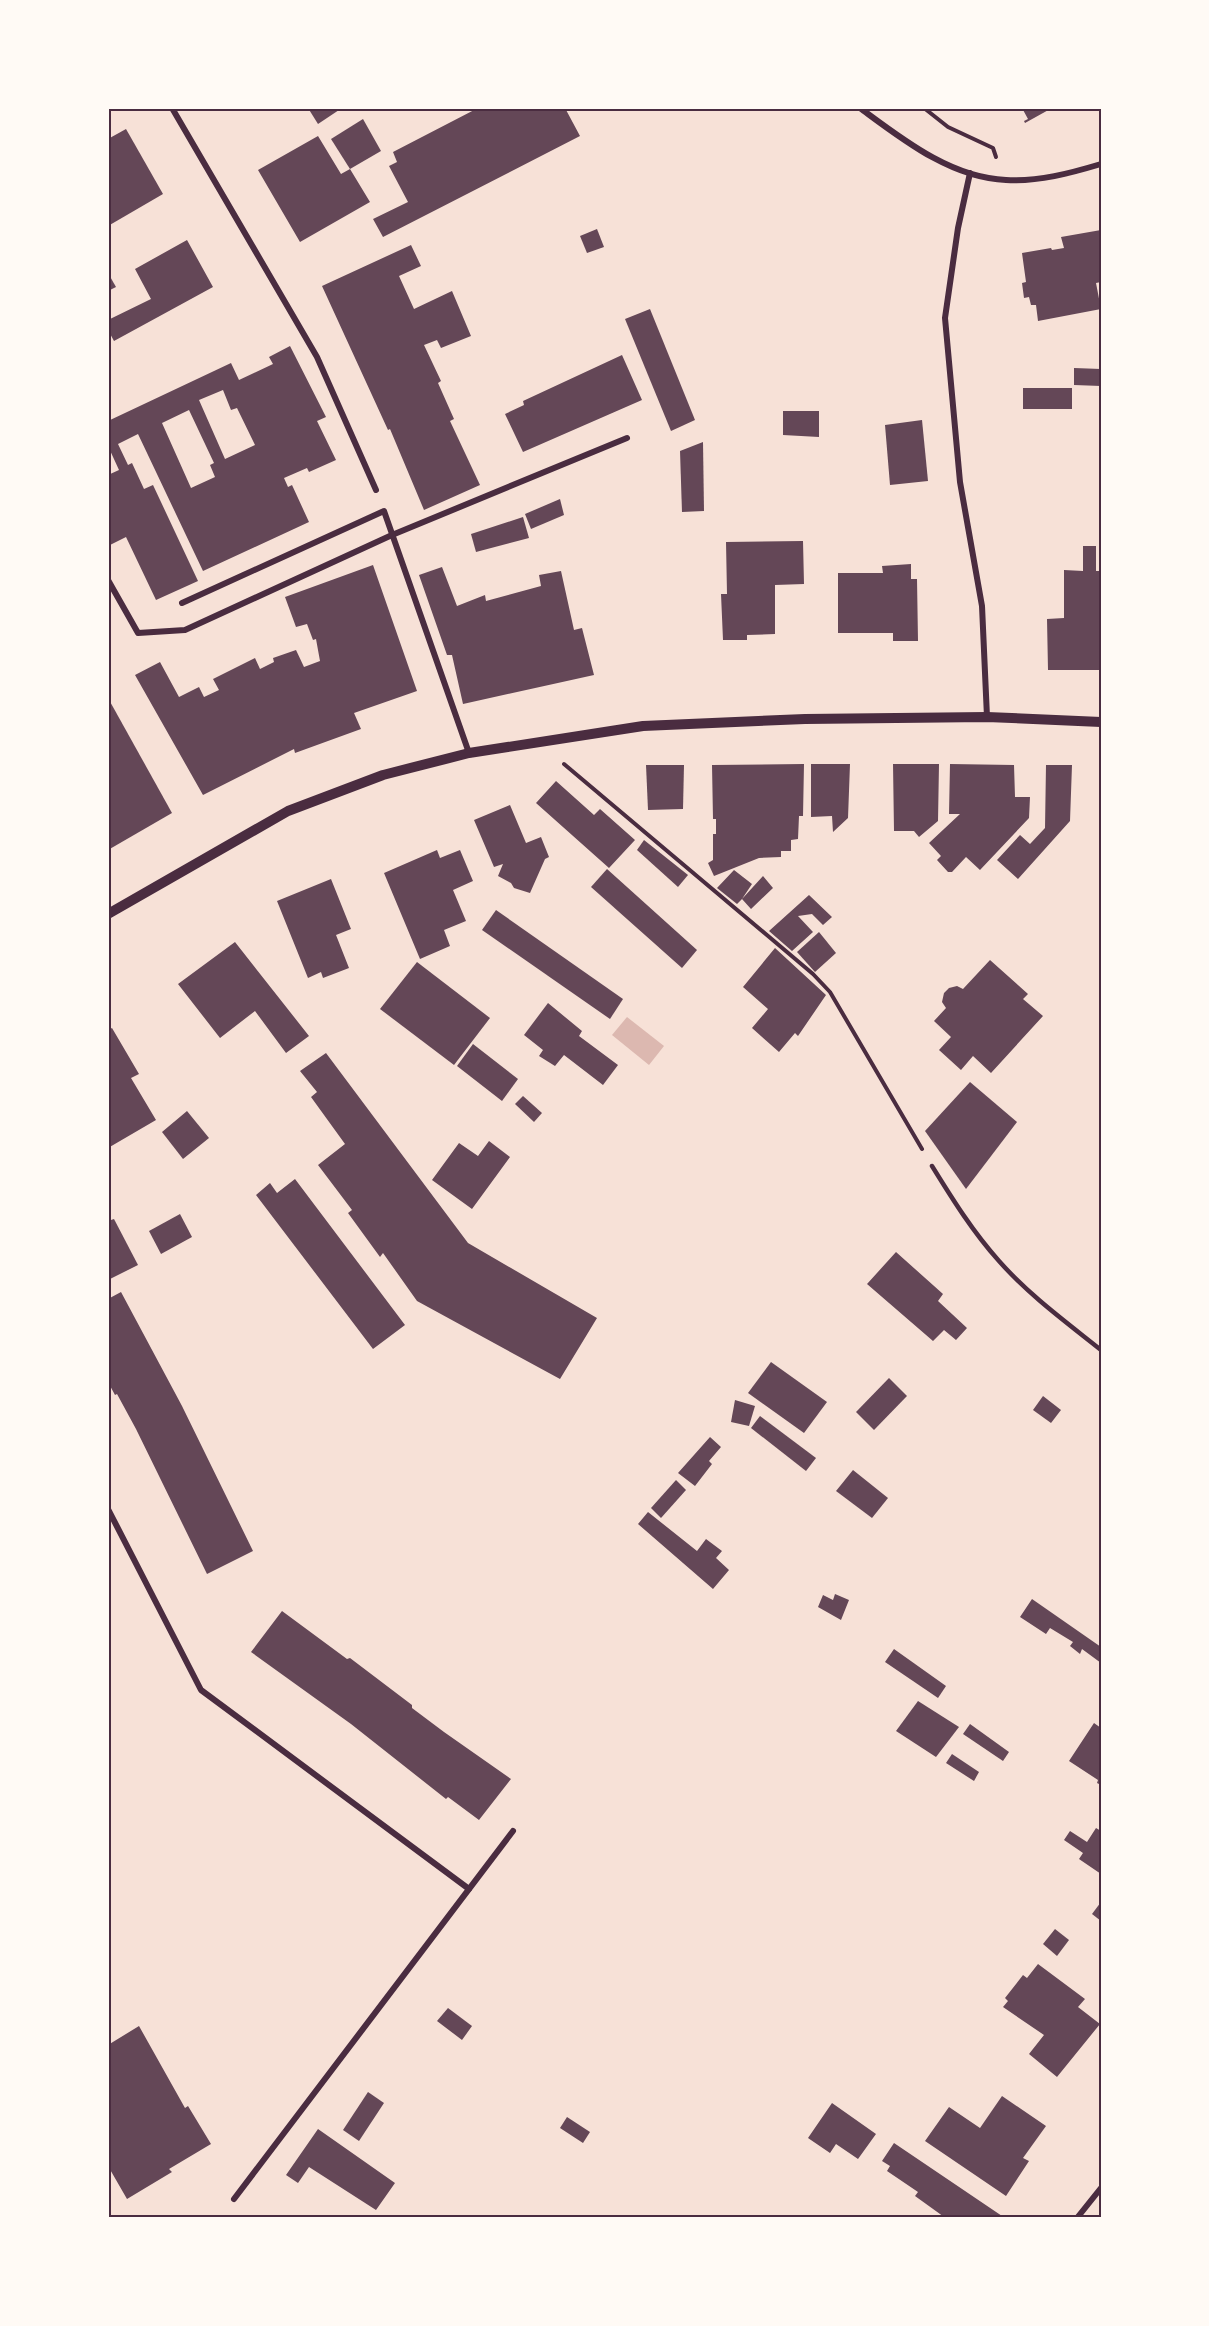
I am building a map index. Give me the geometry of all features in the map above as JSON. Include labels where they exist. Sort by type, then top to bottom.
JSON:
[{"type":"street","points":[[172,108],[317,357],[376,490]]},
{"type":"street","points":[[860,108],[908,144],[970,173],[1006,180],[1050,177],[1101,164]]},
{"type":"street","points":[[970,173],[958,228],[945,318],[960,482],[982,606],[987,717]]},
{"type":"street","points":[[108,580],[138,633],[185,630],[392,535],[627,438]]},
{"type":"street","points":[[182,603],[384,511],[470,753]]},
{"type":"street","points":[[108,914],[288,811],[383,775],[470,753],[643,726],[805,719],[987,717],[1101,722]]},
{"type":"street","points":[[108,1509],[201,1690],[469,1889]]},
{"type":"street","points":[[234,2199],[513,1831]]},
{"type":"street","points":[[1077,2218],[1101,2188]]},
{"type":"lane","points":[[932,1166],[960,1212],[1000,1262],[1042,1303],[1101,1350]]},
{"type":"path","points":[[924,108],[948,127],[993,148],[1006,180]]},
{"type":"path","points":[[551,740],[560,761],[813,974],[830,992],[932,1166]]},
{"type":"shaded area","points":[[627,1017],[664,1046],[649,1065],[612,1035]]},
{"type":"building","points":[[308,108],[342,108],[318,124]]},
{"type":"building","points":[[478,108],[565,108],[580,136],[383,237],[373,219],[408,202],[389,166],[397,162],[393,152]]},
{"type":"building","points":[[1022,108],[1052,108],[1025,123],[1024,121],[1028,119]]},
{"type":"building","points":[[363,119],[381,151],[350,169],[331,139]]},
{"type":"building","points":[[126,129],[163,194],[108,226],[108,139]]},
{"type":"building","points":[[318,136],[341,174],[350,169],[370,202],[300,242],[258,170]]},
{"type":"building","points":[[597,229],[604,247],[587,253],[580,236]]},
{"type":"building","points":[[1101,230],[1101,282],[1096,283],[1101,309],[1038,321],[1036,305],[1031,305],[1029,297],[1024,298],[1022,283],[1026,282],[1022,253],[1064,248],[1061,237]]},
{"type":"building","points":[[187,240],[213,287],[114,341],[108,330],[108,320],[151,299],[135,269]]},
{"type":"building","points":[[411,245],[421,266],[399,276],[414,309],[452,291],[471,336],[441,348],[437,340],[424,345],[441,381],[438,383],[454,419],[450,421],[480,485],[424,510],[390,429],[388,430],[322,286]]},
{"type":"building","points":[[108,273],[116,287],[108,291]]},
{"type":"building","points":[[650,309],[695,420],[671,431],[625,319]]},
{"type":"building","points":[[290,346],[326,417],[317,421],[336,460],[309,472],[307,468],[284,478],[288,487],[292,485],[309,522],[203,571],[138,434],[118,444],[128,465],[132,463],[144,489],[153,485],[198,581],[156,600],[126,537],[108,546],[108,475],[119,470],[108,446],[108,421],[231,363],[239,380],[273,364],[269,357]],"holes":[[[223,390],[231,410],[237,408],[255,445],[225,459],[199,400]],[[189,410],[214,463],[210,465],[215,477],[191,488],[162,423]]]},
{"type":"building","points":[[622,355],[642,400],[523,452],[505,414],[524,405],[523,401]]},
{"type":"building","points":[[1074,368],[1101,369],[1101,386],[1074,385]]},
{"type":"building","points":[[1023,388],[1072,388],[1072,409],[1023,409]]},
{"type":"building","points":[[783,411],[819,411],[819,437],[783,435]]},
{"type":"building","points":[[922,420],[928,481],[890,485],[885,425]]},
{"type":"building","points":[[703,442],[704,511],[682,512],[680,451]]},
{"type":"building","points":[[560,499],[564,515],[531,529],[525,514]]},
{"type":"building","points":[[523,517],[529,538],[476,552],[471,534]]},
{"type":"building","points":[[803,541],[804,584],[775,585],[775,634],[747,635],[747,640],[723,640],[721,594],[727,594],[726,542]]},
{"type":"building","points":[[1083,546],[1096,546],[1096,571],[1101,571],[1101,670],[1048,670],[1047,619],[1064,618],[1064,570],[1083,571]]},
{"type":"building","points":[[911,564],[911,579],[917,579],[918,641],[893,641],[893,633],[838,633],[838,573],[883,573],[882,566]]},
{"type":"building","points":[[373,565],[417,691],[354,713],[361,729],[295,753],[294,749],[203,795],[135,675],[160,662],[179,697],[199,687],[204,697],[219,690],[213,679],[255,658],[260,669],[274,662],[273,658],[296,650],[304,667],[320,661],[316,639],[313,640],[307,624],[296,627],[285,597]]},
{"type":"building","points":[[442,567],[457,606],[485,595],[486,601],[541,586],[539,575],[561,571],[574,630],[582,628],[594,675],[463,704],[452,655],[447,655],[419,575]]},
{"type":"building","points":[[108,698],[172,813],[108,850]]},
{"type":"building","points":[[804,764],[803,816],[799,816],[798,839],[791,840],[791,851],[781,851],[781,857],[759,858],[714,876],[708,863],[713,860],[713,834],[716,834],[716,819],[713,819],[712,765]]},
{"type":"building","points":[[811,764],[850,764],[848,818],[833,832],[832,816],[811,817]]},
{"type":"building","points":[[893,764],[939,764],[938,821],[919,837],[914,831],[894,831]]},
{"type":"building","points":[[950,764],[1014,765],[1015,797],[1030,797],[1029,818],[980,870],[966,857],[952,872],[948,872],[937,860],[941,856],[929,843],[960,814],[949,814]]},
{"type":"building","points":[[646,765],[684,765],[683,809],[648,810]]},
{"type":"building","points":[[1046,765],[1072,765],[1070,821],[1018,879],[997,860],[1020,835],[1030,844],[1045,828]]},
{"type":"building","points":[[556,781],[594,815],[600,809],[635,840],[609,868],[536,803]]},
{"type":"building","points":[[510,805],[526,843],[541,837],[549,857],[545,859],[530,893],[514,888],[511,883],[498,876],[503,864],[494,867],[474,820]]},
{"type":"building","points":[[644,840],[688,875],[678,887],[637,850]]},
{"type":"building","points":[[437,850],[440,858],[460,850],[473,881],[453,890],[466,921],[444,930],[450,946],[420,959],[384,873]]},
{"type":"building","points":[[607,869],[697,950],[682,968],[591,887]]},
{"type":"building","points":[[734,870],[752,884],[737,904],[717,888]]},
{"type":"building","points":[[763,876],[773,888],[751,909],[742,899]]},
{"type":"building","points":[[331,879],[351,929],[336,935],[349,968],[323,978],[321,972],[308,978],[277,901]]},
{"type":"building","points":[[809,895],[832,917],[823,925],[812,914],[798,916],[813,932],[792,951],[769,931]]},
{"type":"building","points":[[496,910],[623,999],[610,1019],[482,930]]},
{"type":"building","points":[[819,932],[836,953],[815,972],[797,952]]},
{"type":"building","points":[[235,942],[309,1036],[286,1053],[255,1011],[220,1038],[178,984]]},
{"type":"building","points":[[775,948],[826,995],[798,1036],[795,1033],[779,1052],[752,1028],[768,1009],[743,987]]},
{"type":"building","points":[[990,960],[1028,994],[1023,999],[1043,1016],[991,1073],[973,1056],[961,1070],[939,1050],[951,1037],[934,1021],[946,1008],[942,1002],[944,993],[949,988],[957,986],[963,989]]},
{"type":"building","points":[[417,962],[490,1018],[454,1065],[380,1009]]},
{"type":"building","points":[[548,1003],[582,1031],[579,1036],[618,1065],[603,1085],[564,1055],[555,1066],[539,1056],[543,1050],[524,1035]]},
{"type":"building","points":[[112,1028],[139,1074],[131,1078],[156,1120],[108,1148],[108,1030]]},
{"type":"building","points":[[473,1044],[518,1079],[502,1101],[457,1066]]},
{"type":"building","points":[[326,1053],[468,1243],[597,1318],[560,1379],[417,1301],[383,1253],[380,1257],[348,1213],[352,1210],[318,1165],[345,1144],[311,1097],[317,1092],[300,1071]]},
{"type":"building","points":[[970,1082],[1017,1122],[966,1189],[925,1131]]},
{"type":"building","points":[[523,1096],[542,1113],[534,1122],[515,1104]]},
{"type":"building","points":[[187,1111],[209,1138],[183,1159],[162,1132]]},
{"type":"building","points":[[489,1141],[510,1157],[472,1209],[432,1180],[459,1143],[478,1156]]},
{"type":"building","points":[[295,1179],[405,1325],[373,1349],[256,1195],[270,1183],[277,1193]]},
{"type":"building","points":[[180,1214],[192,1237],[161,1254],[149,1231]]},
{"type":"building","points":[[114,1219],[138,1265],[108,1280],[108,1221]]},
{"type":"building","points":[[896,1252],[943,1294],[938,1301],[967,1328],[956,1340],[944,1330],[933,1341],[867,1284]]},
{"type":"building","points":[[121,1292],[182,1406],[253,1551],[207,1574],[136,1429],[108,1382],[108,1299]]},
{"type":"building","points":[[771,1362],[827,1402],[804,1433],[748,1393]]},
{"type":"building","points":[[889,1378],[907,1396],[874,1430],[856,1412]]},
{"type":"building","points":[[1043,1396],[1061,1410],[1051,1423],[1033,1410]]},
{"type":"building","points":[[735,1400],[755,1406],[749,1426],[731,1422]]},
{"type":"building","points":[[760,1416],[816,1458],[806,1471],[751,1428]]},
{"type":"building","points":[[710,1437],[721,1447],[709,1461],[712,1464],[695,1486],[678,1473]]},
{"type":"building","points":[[853,1470],[888,1498],[872,1518],[836,1491]]},
{"type":"building","points":[[676,1480],[686,1490],[661,1518],[651,1508]]},
{"type":"building","points":[[648,1512],[697,1551],[706,1539],[722,1551],[716,1558],[729,1570],[713,1589],[638,1524]]},
{"type":"building","points":[[835,1594],[849,1600],[841,1620],[818,1607],[823,1595],[833,1600]]},
{"type":"building","points":[[1032,1599],[1101,1647],[1101,1663],[1082,1649],[1080,1654],[1070,1646],[1073,1642],[1050,1628],[1046,1634],[1020,1617]]},
{"type":"building","points":[[282,1611],[347,1659],[350,1658],[412,1705],[412,1708],[511,1779],[479,1820],[448,1797],[446,1799],[351,1724],[251,1652]]},
{"type":"building","points":[[894,1649],[946,1686],[938,1698],[885,1662]]},
{"type":"building","points":[[918,1701],[959,1727],[936,1757],[896,1731]]},
{"type":"building","points":[[1094,1723],[1101,1728],[1101,1785],[1097,1783],[1098,1780],[1069,1761]]},
{"type":"building","points":[[970,1724],[1009,1752],[1003,1761],[963,1734]]},
{"type":"building","points":[[952,1754],[979,1772],[974,1781],[946,1763]]},
{"type":"building","points":[[1096,1828],[1101,1831],[1101,1874],[1079,1859],[1083,1853],[1064,1840],[1070,1831],[1087,1842]]},
{"type":"building","points":[[1101,1902],[1101,1921],[1092,1914]]},
{"type":"building","points":[[1055,1929],[1069,1940],[1057,1956],[1043,1944]]},
{"type":"building","points":[[1038,1964],[1085,1999],[1078,2007],[1100,2024],[1057,2077],[1029,2054],[1044,2035],[1003,2007],[1008,2001],[1005,1998],[1023,1975],[1027,1978]]},
{"type":"building","points":[[448,2008],[472,2026],[462,2040],[437,2021]]},
{"type":"building","points":[[139,2026],[185,2108],[188,2106],[211,2144],[169,2169],[172,2172],[127,2199],[108,2166],[108,2045]]},
{"type":"building","points":[[368,2092],[384,2103],[359,2141],[343,2130]]},
{"type":"building","points":[[1002,2096],[1046,2126],[1023,2158],[1029,2161],[1006,2196],[925,2141],[949,2107],[980,2128]]},
{"type":"building","points":[[832,2103],[876,2134],[858,2159],[836,2144],[830,2153],[808,2138]]},
{"type":"building","points":[[567,2117],[590,2132],[583,2143],[560,2128]]},
{"type":"building","points":[[318,2129],[395,2183],[376,2210],[309,2167],[298,2183],[286,2175]]},
{"type":"building","points":[[894,2143],[1002,2216],[1000,2218],[945,2218],[915,2196],[918,2192],[887,2171],[890,2166],[882,2161]]}]
